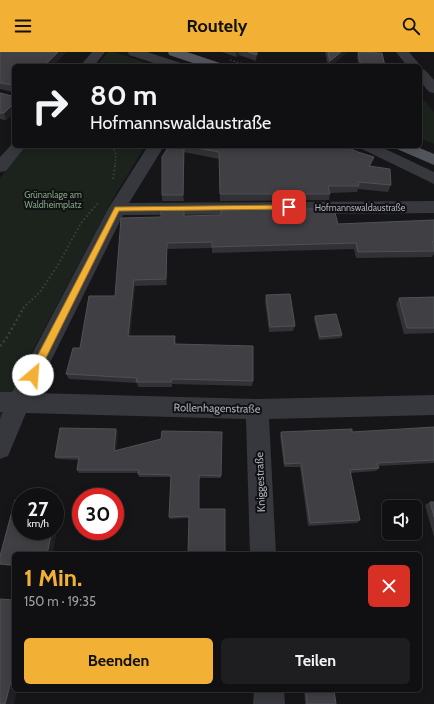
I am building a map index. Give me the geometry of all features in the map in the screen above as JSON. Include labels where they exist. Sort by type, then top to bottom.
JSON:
[{"type":"main road","points":[[174,52],[208,64]]},
{"type":"main road","points":[[409,149],[434,160]]},
{"type":"street","points":[[89,64],[99,52]]},
{"type":"street","points":[[134,52],[170,64]]},
{"type":"street","points":[[402,52],[412,64]]},
{"type":"street","points":[[422,69],[434,68]]},
{"type":"street","points":[[422,75],[434,89]]},
{"type":"street","points":[[0,167],[16,148]]},
{"type":"street","points":[[0,448],[9,403],[117,209],[155,148]]},
{"type":"street","points":[[373,149],[409,149]]},
{"type":"street","points":[[373,149],[434,179]]},
{"type":"street","name":"Hofmannswaldaustraße","points":[[117,209],[434,207]]},
{"type":"street","name":"Rollenhagenstraße","points":[[9,403],[256,409],[434,405]]},
{"type":"street","name":"Kniggestraße","points":[[256,409],[263,552]]},
{"type":"street","points":[[268,692],[269,704]]},
{"type":"path","points":[[110,183],[114,177],[116,155],[114,148]]},
{"type":"path","points":[[0,346],[6,340],[24,307],[40,292],[58,265],[81,223],[100,201]]},
{"type":"green space","points":[[108,52],[114,52],[150,64],[98,64]]},
{"type":"green space","points":[[425,101],[434,112],[434,144],[422,139],[422,102]]},
{"type":"green space","name":"Grünanlage am Waldheimplatz","points":[[25,148],[144,148],[114,197],[16,382],[0,421],[0,178]]},
{"type":"building","points":[[0,52],[58,52],[46,64],[12,64],[12,85],[0,83]]},
{"type":"building","points":[[248,52],[257,52],[257,55]]},
{"type":"building","points":[[328,52],[341,52],[330,61]]},
{"type":"building","points":[[358,52],[382,53],[385,64],[361,64]]},
{"type":"building","points":[[0,93],[12,96],[12,105],[4,113],[0,113]]},
{"type":"building","points":[[168,148],[184,148],[183,195],[162,195],[162,157]]},
{"type":"building","points":[[197,148],[349,148],[374,157],[369,166],[390,169],[391,185],[358,182],[359,186],[328,186],[330,194],[220,194],[219,152]]},
{"type":"building","points":[[221,209],[334,209],[338,224],[434,220],[434,242],[432,242],[434,251],[358,252],[356,243],[212,247],[212,242],[167,243],[166,279],[134,280],[128,336],[175,336],[174,344],[253,346],[253,381],[172,379],[171,382],[136,382],[137,378],[66,374],[73,348],[80,348],[89,296],[115,296],[121,218],[161,217],[161,210],[184,210],[184,216],[221,215]]},
{"type":"building","points":[[290,294],[295,326],[270,327],[266,295]]},
{"type":"building","points":[[434,297],[434,328],[407,328],[399,298]]},
{"type":"building","points":[[336,314],[342,335],[320,337],[315,316]]},
{"type":"building","points":[[434,427],[434,460],[377,463],[379,468],[350,470],[360,520],[310,523],[301,463],[285,464],[281,432],[352,429],[352,432]]},
{"type":"building","points":[[60,428],[116,429],[114,451],[161,439],[162,431],[222,432],[221,476],[199,475],[199,509],[225,509],[225,552],[188,552],[189,516],[169,517],[171,475],[138,474],[139,470],[77,470],[79,457],[55,457]]},
{"type":"building","points":[[430,502],[434,502],[434,517]]},
{"type":"building","points":[[12,511],[12,540],[50,540],[47,552],[12,552],[12,565],[0,564],[0,556]]},
{"type":"building","points":[[0,599],[12,600],[12,678],[5,704],[0,704]]},
{"type":"building","points":[[306,692],[334,692],[336,704],[307,704]]},
{"type":"route","points":[[33,375],[117,209],[289,207]]}]
